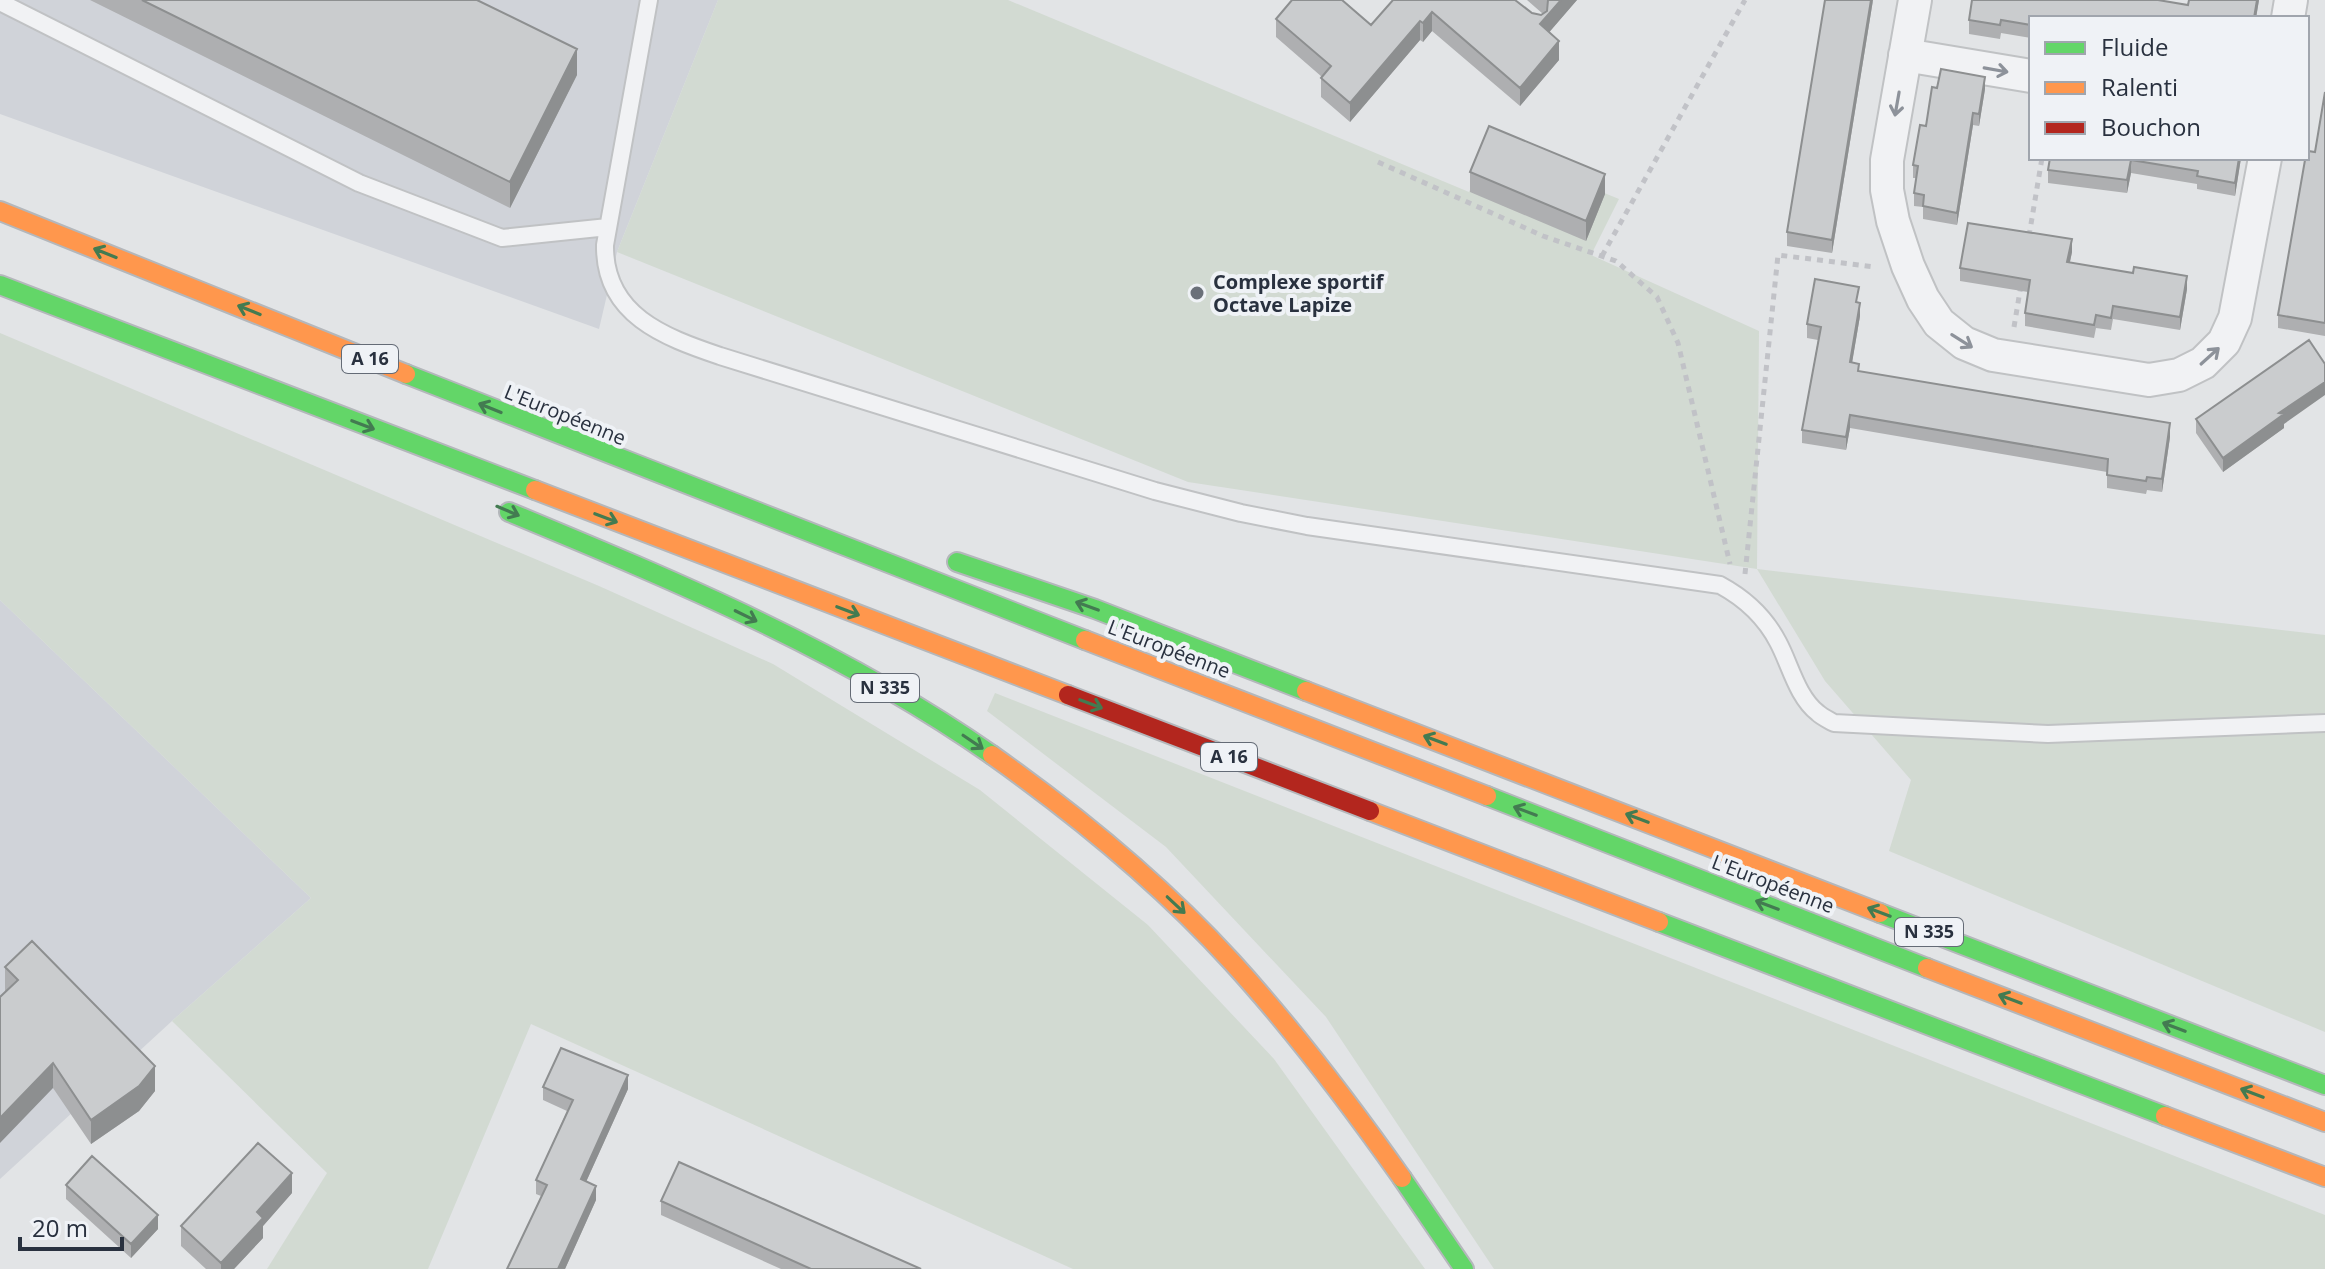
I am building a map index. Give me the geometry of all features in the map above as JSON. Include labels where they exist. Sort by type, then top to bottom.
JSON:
[{"type":"highway","name":"L'Européenne","points":[[0,211],[562,437],[2325,1122]]},
{"type":"highway","name":"A 16","points":[[0,285],[2325,1177]]},
{"type":"highway","points":[[133,337],[358,441]]},
{"type":"highway","points":[[562,437],[846,527]]},
{"type":"highway","name":"N 335","points":[[490,504],[701,594],[834,659],[965,736],[1065,809],[1143,874],[1193,922],[1284,1021],[1370,1131],[1464,1269]]},
{"type":"highway","name":"N 335","points":[[936,555],[1095,609],[2325,1085]]},
{"type":"street","points":[[1915,0],[1886,174],[1893,221],[1923,299],[1939,323],[1979,351],[2149,380],[2179,375],[2203,363],[2224,342],[2239,305],[2265,160]]},
{"type":"street","points":[[1905,55],[2029,76]]},
{"type":"lane","points":[[649,0],[608,227],[605,264],[619,297],[632,312],[664,335],[720,356],[1155,491],[1241,513],[1307,526],[1720,585],[1743,599],[1767,625],[1805,699],[1818,713],[1834,723],[2048,734],[2325,723]]},
{"type":"lane","points":[[0,2],[359,183],[502,238],[608,227]]},
{"type":"path","points":[[1602,256],[1745,0]]},
{"type":"path","points":[[2026,250],[2042,160]]},
{"type":"path","points":[[1378,162],[1543,236],[1616,261],[1657,297],[1678,343],[1731,571],[1743,599]]},
{"type":"path","points":[[1743,599],[1778,255],[1881,268],[1908,266]]},
{"type":"path","points":[[2009,358],[2021,281]]},
{"type":"shaded area","points":[[0,0],[718,0],[617,252],[599,329],[0,114]]},
{"type":"shaded area","name":"Complexe sportif Octave Lapize","points":[[718,0],[1008,0],[1469,192],[1489,146],[1619,199],[1591,255],[1759,331],[1757,569],[1188,482],[617,252]]},
{"type":"shaded area","points":[[0,333],[599,586],[773,664],[980,790],[1148,925],[1274,1059],[1425,1269],[1073,1269],[531,1024],[428,1269],[267,1269],[327,1173],[172,1021],[311,898],[0,600]]},
{"type":"shaded area","points":[[1757,569],[2325,635],[2325,1032],[1889,851],[1911,780],[1825,681]]},
{"type":"shaded area","points":[[0,600],[311,898],[0,1179]]},
{"type":"shaded area","points":[[995,693],[2325,1215],[2325,1269],[1494,1269],[1326,1017],[1166,847],[987,711]]},
{"type":"building","points":[[142,0],[477,0],[577,49],[510,182]]},
{"type":"building","points":[[1292,0],[1342,0],[1371,25],[1393,0],[1515,0],[1532,13],[1541,15],[1547,11],[1548,0],[1561,0],[1540,24],[1559,41],[1520,88],[1432,12],[1423,23],[1420,21],[1350,103],[1321,78],[1331,66],[1276,19]]},
{"type":"building","points":[[1825,0],[1871,0],[1832,240],[1787,232]]},
{"type":"building","points":[[1972,0],[2158,0],[2188,5],[2189,0],[2257,0],[2254,16],[2029,16],[2029,25],[2001,20],[2000,25],[1969,20]]},
{"type":"building","points":[[1941,69],[1985,77],[1979,114],[1973,113],[1957,213],[1923,206],[1924,195],[1914,193],[1918,166],[1913,165],[1920,125],[1926,126],[1932,87],[1937,88]]},
{"type":"building","points":[[2325,92],[2325,323],[2278,315],[2305,160],[2309,160],[2309,151],[2315,152]]},
{"type":"building","points":[[1489,126],[1605,174],[1586,221],[1470,172]]},
{"type":"building","points":[[2050,160],[2131,160],[2127,180],[2048,170]]},
{"type":"building","points":[[2131,160],[2239,160],[2235,183],[2197,176],[2198,171]]},
{"type":"building","points":[[1968,223],[2072,239],[2067,262],[2133,273],[2134,267],[2187,276],[2180,317],[2113,306],[2111,318],[2096,315],[2094,325],[2025,313],[2030,280],[1960,268]]},
{"type":"building","points":[[1815,279],[1859,287],[1856,302],[1860,303],[1850,362],[1859,364],[1858,371],[2170,423],[2162,479],[2147,477],[2146,481],[2107,475],[2108,459],[1850,415],[1846,437],[1802,430],[1821,327],[1807,324]]},
{"type":"building","points":[[2309,340],[2325,364],[2325,382],[2279,413],[2284,414],[2223,458],[2196,419]]},
{"type":"building","points":[[32,941],[155,1066],[139,1086],[91,1120],[53,1063],[0,1118],[0,997],[18,980],[5,967]]},
{"type":"building","points":[[561,1048],[628,1075],[581,1179],[596,1186],[558,1269],[507,1269],[547,1185],[536,1180],[573,1100],[543,1087]]},
{"type":"building","points":[[258,1143],[292,1173],[257,1212],[263,1218],[221,1263],[181,1226]]},
{"type":"building","points":[[92,1156],[158,1215],[131,1244],[66,1185]]},
{"type":"building","points":[[679,1162],[921,1269],[811,1269],[661,1201]]},
{"type":"traffic: fast","points":[[0,285],[535,490]]},
{"type":"traffic: fast","points":[[406,374],[1085,640]]},
{"type":"traffic: fast","points":[[509,512],[757,620],[877,683],[992,755]]},
{"type":"traffic: fast","points":[[957,562],[1095,609],[1306,691]]},
{"type":"traffic: fast","points":[[1487,796],[1927,968]]},
{"type":"traffic: fast","points":[[1880,913],[2325,1085]]},
{"type":"traffic: fast","points":[[1659,922],[2165,1116]]},
{"type":"traffic: fast","points":[[1402,1178],[1464,1269]]},
{"type":"traffic: slow","points":[[0,211],[406,374]]},
{"type":"traffic: slow","points":[[535,490],[1068,695]]},
{"type":"traffic: slow","points":[[1085,640],[1487,796]]},
{"type":"traffic: slow","points":[[1306,691],[1880,913]]},
{"type":"traffic: slow","points":[[992,755],[1118,852],[1205,933],[1299,1040],[1402,1178]]},
{"type":"traffic: slow","points":[[1370,811],[1659,922]]},
{"type":"traffic: slow","points":[[1927,968],[2325,1122]]},
{"type":"traffic: slow","points":[[2165,1116],[2325,1177]]},
{"type":"traffic: jam","points":[[1068,695],[1370,811]]},
{"type":"place","name":"Complexe sportif Octave Lapize","points":[[1197,293]]}]
